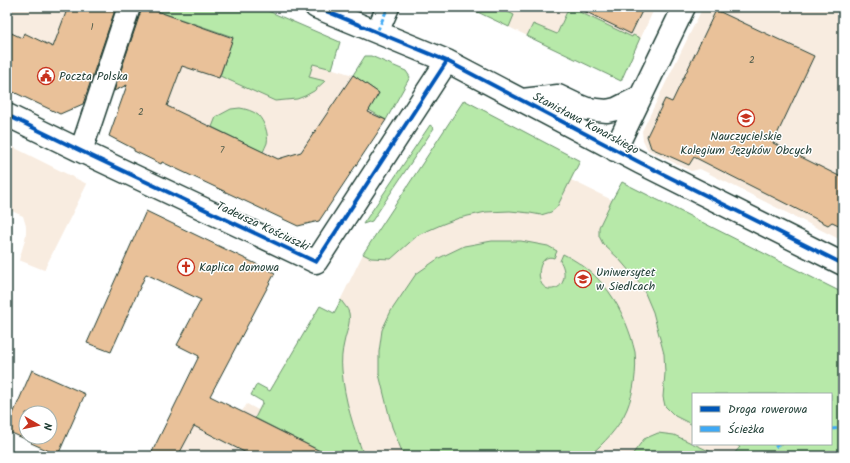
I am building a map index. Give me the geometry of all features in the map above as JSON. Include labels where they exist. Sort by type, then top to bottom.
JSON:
[{"type":"street","points":[[81,151],[129,7]]},
{"type":"street","name":"Stanisława Konarskiego","points":[[316,7],[446,61],[615,150],[843,264]]},
{"type":"street","points":[[377,32],[388,7]]},
{"type":"street","points":[[615,150],[684,7]]},
{"type":"street","name":"Tadeusza Kościuszki","points":[[7,115],[316,262],[446,61]]},
{"type":"street","points":[[522,100],[558,96],[587,109],[607,111],[616,109],[640,97]]},
{"type":"shaded area","points":[[7,7],[109,7],[73,109],[60,114],[7,89]]},
{"type":"shaded area","points":[[467,7],[655,7],[621,81]]},
{"type":"shaded area","name":"Nauczycielskie Kolegium Języków Obcych","points":[[703,7],[843,7],[843,241],[700,169],[691,171],[648,150],[643,140],[642,131]]},
{"type":"shaded area","points":[[154,10],[233,38],[353,75],[379,93],[384,119],[319,221],[298,226],[162,162],[161,164],[134,151],[134,149],[109,136],[126,87],[123,86],[136,59]]},
{"type":"shaded area","name":"Uniwersytet w Siedlcach","points":[[464,100],[580,161],[571,180],[612,200],[622,182],[693,393],[692,445],[741,445],[740,447],[732,456],[178,456],[208,398],[239,413],[240,410],[242,411],[247,404],[258,410],[320,306],[334,313],[363,254]]},
{"type":"shaded area","points":[[7,144],[87,184],[44,270],[19,260],[25,240],[26,226],[23,216],[7,209]]},
{"type":"green space","points":[[155,7],[259,7],[340,42],[332,69],[313,64],[309,77],[325,81],[314,91],[297,99],[275,101],[220,76],[233,37],[154,10]]},
{"type":"green space","points":[[467,7],[498,7],[514,15],[509,27]]},
{"type":"green space","points":[[569,7],[632,37],[633,35],[640,38],[621,81],[527,36],[533,24],[557,34]]},
{"type":"green space","points":[[365,56],[371,56],[406,71],[410,77],[386,120],[369,110],[379,93],[353,75]]},
{"type":"green space","points":[[464,100],[580,161],[557,207],[551,212],[541,215],[510,211],[486,212],[459,218],[418,235],[391,259],[371,258],[363,254]]},
{"type":"green space","points":[[240,108],[254,112],[258,115],[266,128],[267,143],[263,152],[212,127],[216,117],[231,109]]},
{"type":"green space","points":[[430,125],[434,128],[372,221],[363,224]]},
{"type":"green space","points":[[622,182],[843,293],[843,456],[732,456],[740,447],[737,445],[832,445],[832,393],[692,393],[692,424],[675,416],[665,406],[663,397],[665,373],[664,354],[653,312],[642,286],[619,259],[603,244],[599,236],[599,227]]},
{"type":"green space","points":[[492,241],[521,241],[548,246],[557,251],[554,258],[548,258],[543,261],[540,267],[540,281],[543,286],[549,289],[556,288],[562,284],[564,272],[560,261],[563,254],[568,256],[586,268],[604,285],[622,314],[635,352],[636,359],[633,388],[624,416],[606,440],[589,456],[405,456],[403,454],[392,427],[379,374],[379,352],[382,330],[391,311],[416,274],[439,258],[464,246]]},
{"type":"green space","points":[[341,300],[348,309],[349,313],[349,324],[342,356],[343,381],[350,414],[364,456],[334,456],[323,451],[322,452],[255,418],[263,402],[251,395],[257,384],[270,391],[320,306],[334,313]]},
{"type":"green space","points":[[658,433],[674,435],[692,443],[692,445],[696,445],[720,456],[631,456],[644,439]]},
{"type":"building","name":"Poczta Polska","points":[[68,7],[116,7],[83,104],[60,114],[7,89],[7,31],[22,38],[24,33],[53,47]]},
{"type":"building","points":[[141,7],[145,7],[233,38],[219,78],[182,66],[167,106],[278,159],[301,152],[353,75],[379,93],[368,112],[386,120],[319,221],[298,226],[162,162],[161,164],[134,151],[134,149],[109,136],[127,85],[114,91],[141,11]]},
{"type":"building","points":[[576,7],[644,7],[631,34]]},
{"type":"building","name":"Nauczycielskie Kolegium Języków Obcych","points":[[716,10],[814,56],[773,143],[843,178],[843,227],[832,222],[828,225],[694,157],[689,165],[651,148],[647,136],[665,99],[672,102]]},
{"type":"building","points":[[146,211],[275,273],[210,396],[330,456],[252,456],[194,426],[178,456],[150,456],[199,356],[177,345],[201,300],[146,274],[111,352],[87,343]]},
{"type":"building","points":[[32,370],[85,394],[58,455],[36,445],[58,445],[58,405],[18,405],[18,436],[7,431]]},
{"type":"marked path","points":[[377,32],[388,7]]},
{"type":"marked path","points":[[832,429],[843,428]]},
{"type":"cycle path","points":[[316,7],[447,61],[641,163],[843,264]]},
{"type":"cycle path","points":[[7,115],[316,262],[447,61]]},
{"type":"place","name":"Poczta Polska","points":[[46,76]]},
{"type":"place","name":"Nauczycielskie Kolegium Języków Obcych","points":[[746,118]]},
{"type":"place","name":"Kaplica domowa","points":[[186,267]]},
{"type":"place","name":"Uniwersytet w Siedlcach","points":[[583,279]]}]
